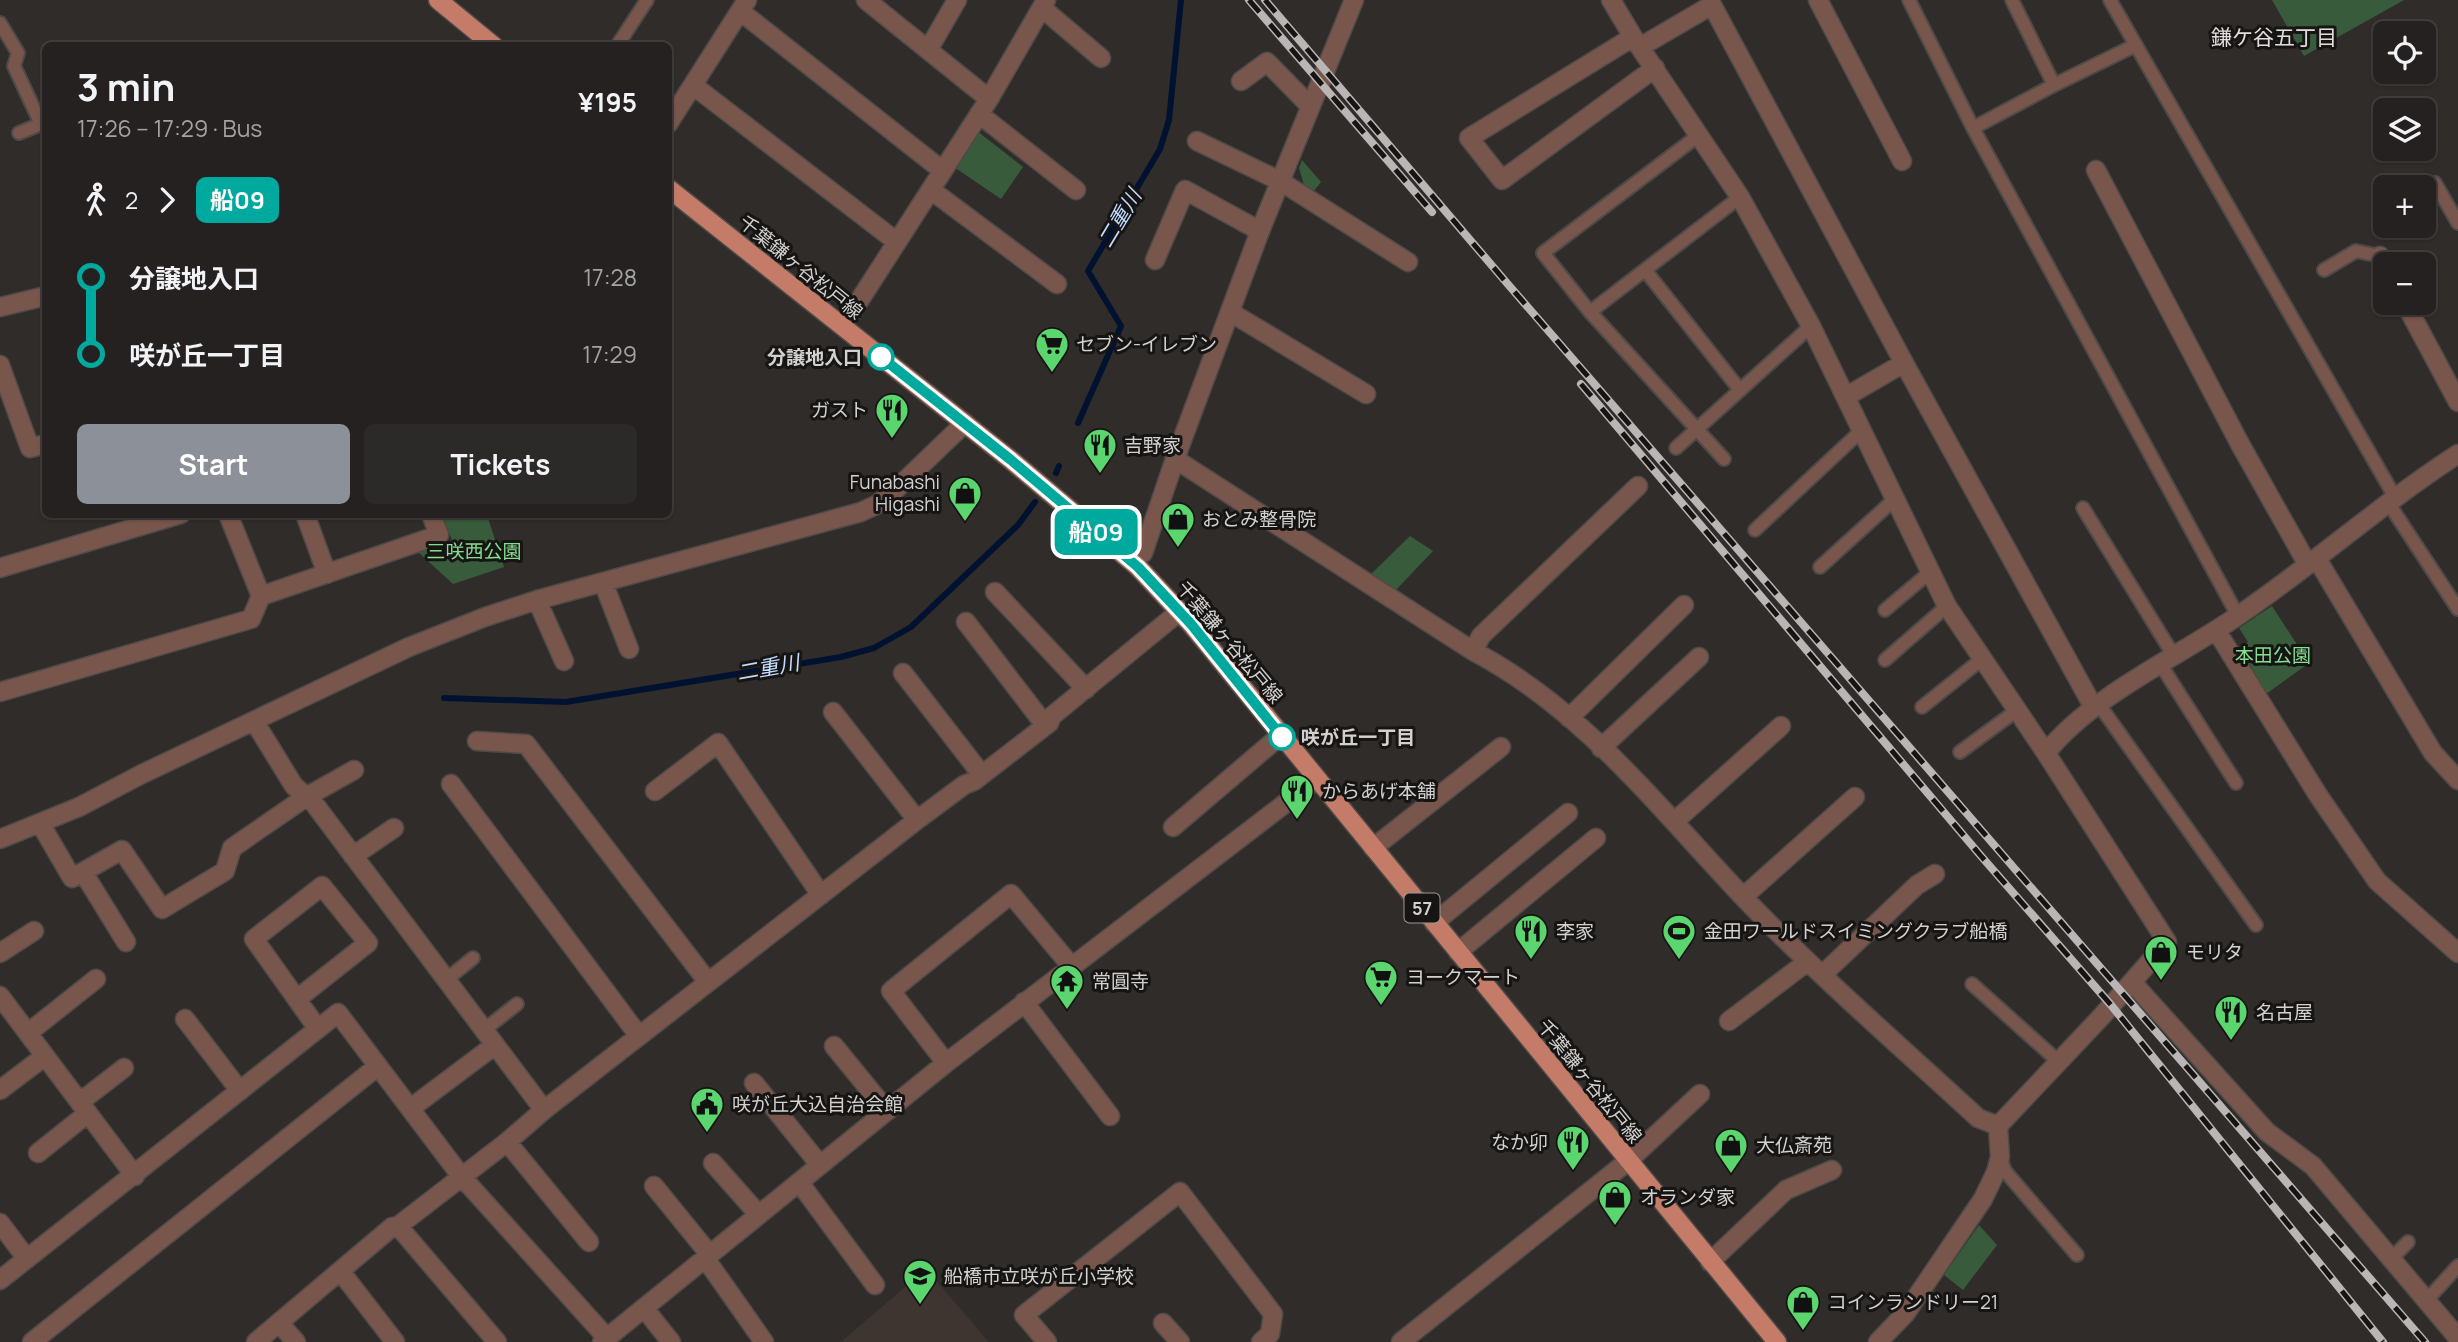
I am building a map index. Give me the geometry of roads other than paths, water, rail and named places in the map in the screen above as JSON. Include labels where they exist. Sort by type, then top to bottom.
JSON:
[{"type":"main road","points":[[438,0],[489,42]]},
{"type":"main road","name":"千葉鎌ヶ谷松戸線","points":[[672,191],[847,319],[965,424],[1045,489],[1140,560],[1179,612],[1777,1342]]},
{"type":"street","points":[[866,0],[928,50],[984,107],[1076,190]]},
{"type":"street","points":[[928,50],[957,0]]},
{"type":"street","points":[[1140,560],[1260,231],[1354,0]]},
{"type":"street","points":[[1611,0],[1740,197],[1811,326],[1947,606],[2046,753],[2167,942],[1998,1126],[2000,1157],[1996,1172],[1978,1209],[1905,1314],[1878,1342]]},
{"type":"street","points":[[1818,0],[1902,161]]},
{"type":"street","points":[[847,319],[984,107],[1044,4],[1101,58]]},
{"type":"street","points":[[672,118],[743,5],[943,171]]},
{"type":"street","points":[[1655,68],[1502,180],[1469,138],[1637,42],[1712,5],[1904,363],[2089,699],[2097,706]]},
{"type":"street","points":[[1241,81],[1267,62],[1310,106]]},
{"type":"street","points":[[694,86],[897,242]]},
{"type":"street","points":[[1197,141],[1280,181],[1408,262]]},
{"type":"street","points":[[2096,170],[2241,444],[2433,753],[2458,779]]},
{"type":"street","points":[[931,190],[1057,284]]},
{"type":"street","points":[[1154,260],[1185,190],[1260,231]]},
{"type":"street","points":[[0,307],[42,297]]},
{"type":"street","points":[[1230,312],[1366,394]]},
{"type":"street","points":[[2411,315],[2458,402]]},
{"type":"street","points":[[1846,396],[1904,363]]},
{"type":"street","points":[[0,365],[30,448],[42,445]]},
{"type":"street","points":[[0,839],[79,807],[409,647],[485,617],[537,600],[861,512],[890,495],[965,424]]},
{"type":"street","points":[[1175,459],[1473,651],[1508,670],[1569,718],[1641,784],[1807,962],[1978,1118],[1998,1126]]},
{"type":"street","points":[[2046,753],[2059,737],[2097,706],[2238,617],[2392,502],[2456,460]]},
{"type":"street","points":[[1473,651],[1481,636],[1638,486]]},
{"type":"street","points":[[0,568],[168,518]]},
{"type":"street","points":[[0,692],[251,619],[261,597],[230,518]]},
{"type":"street","points":[[306,518],[327,574]]},
{"type":"street","points":[[261,597],[439,535],[433,518]]},
{"type":"street","points":[[603,582],[629,649]]},
{"type":"street","points":[[995,592],[1086,689]]},
{"type":"street","points":[[537,600],[564,661]]},
{"type":"street","points":[[1569,718],[1684,605]]},
{"type":"street","points":[[256,1342],[392,1227],[398,1226],[507,1142],[544,1110],[916,820],[982,775],[1179,612]]},
{"type":"street","points":[[966,622],[1045,725]]},
{"type":"street","points":[[2216,630],[2318,795],[2377,881],[2458,953]]},
{"type":"street","points":[[1601,748],[1699,657]]},
{"type":"street","points":[[903,673],[982,775]]},
{"type":"street","points":[[833,712],[916,820]]},
{"type":"street","points":[[254,721],[294,786],[353,856],[544,1110]]},
{"type":"street","points":[[1675,821],[1781,726]]},
{"type":"street","points":[[1173,827],[1281,735]]},
{"type":"street","points":[[477,741],[526,744],[708,982]]},
{"type":"street","points":[[655,791],[718,743],[821,895]]},
{"type":"street","points":[[1373,848],[1501,747]]},
{"type":"street","points":[[40,822],[72,878],[122,850],[162,908],[225,871],[232,848],[306,797],[354,771]]},
{"type":"street","points":[[0,1280],[338,1013],[461,1176],[604,1340],[946,1063],[1317,779]]},
{"type":"street","points":[[451,784],[639,1036]]},
{"type":"street","points":[[1744,897],[1855,797]]},
{"type":"street","points":[[1434,923],[1568,813]]},
{"type":"street","points":[[353,856],[394,828]]},
{"type":"street","points":[[1458,951],[1596,838]]},
{"type":"street","points":[[83,872],[126,942]]},
{"type":"street","points":[[1822,975],[1917,885],[1935,874]]},
{"type":"street","points":[[297,999],[368,943],[322,886],[254,939],[318,1029]]},
{"type":"street","points":[[946,1063],[891,991],[1011,894],[1072,967]]},
{"type":"street","points":[[0,953],[34,931]]},
{"type":"street","points":[[1729,1021],[1807,962]]},
{"type":"street","points":[[28,1033],[96,979]]},
{"type":"street","points":[[2132,982],[2267,1132],[2314,1166],[2458,1338]]},
{"type":"street","points":[[0,996],[135,1175]]},
{"type":"street","points":[[1024,1002],[1111,1116]]},
{"type":"street","points":[[185,1018],[240,1091]]},
{"type":"street","points":[[411,1108],[495,1045]]},
{"type":"street","points":[[834,1046],[887,1111]]},
{"type":"street","points":[[0,1090],[45,1056]]},
{"type":"street","points":[[32,1342],[378,1066]]},
{"type":"street","points":[[38,1153],[124,1068]]},
{"type":"street","points":[[754,1083],[820,1165]]},
{"type":"street","points":[[1401,1342],[1628,1161],[1700,1094]]},
{"type":"street","points":[[507,1142],[589,1242]]},
{"type":"street","points":[[713,1163],[759,1214]]},
{"type":"street","points":[[1710,1262],[1786,1190],[1832,1170]]},
{"type":"street","points":[[799,1182],[876,1285]]},
{"type":"street","points":[[654,1186],[707,1257],[764,1342]]},
{"type":"street","points":[[1047,1342],[1024,1315],[1180,1192],[1273,1314],[1270,1334],[1261,1342]]},
{"type":"street","points":[[0,1223],[27,1259]]},
{"type":"street","points":[[398,1226],[497,1342]]},
{"type":"street","points":[[341,1272],[395,1342]]},
{"type":"street","points":[[643,1308],[671,1342]]},
{"type":"street","points":[[279,1323],[296,1342]]},
{"type":"street","points":[[1163,1323],[1180,1342]]},
{"type":"lane","points":[[620,42],[647,0]]},
{"type":"lane","points":[[1909,0],[1973,128],[2238,617]]},
{"type":"lane","points":[[2012,0],[2054,85]]},
{"type":"lane","points":[[2109,0],[2392,502],[2458,609]]},
{"type":"lane","points":[[0,23],[18,53],[14,66],[41,124],[19,133]]},
{"type":"lane","points":[[1973,128],[2136,46]]},
{"type":"lane","points":[[1699,135],[1542,253],[1590,312],[1724,459]]},
{"type":"lane","points":[[2436,185],[2458,223]]},
{"type":"lane","points":[[1590,312],[1740,197]]},
{"type":"lane","points":[[2324,270],[2356,251],[2373,257]]},
{"type":"lane","points":[[1645,270],[1740,390]]},
{"type":"lane","points":[[1675,448],[1811,326]]},
{"type":"lane","points":[[1755,530],[1862,429]]},
{"type":"lane","points":[[1820,567],[1896,498]]},
{"type":"lane","points":[[2083,508],[2236,783]]},
{"type":"lane","points":[[1885,610],[1930,572]]},
{"type":"lane","points":[[1885,660],[1947,606]]},
{"type":"lane","points":[[1922,707],[1982,659]]},
{"type":"lane","points":[[2097,706],[2105,713],[2256,925]]},
{"type":"lane","points":[[1960,752],[2017,711]]},
{"type":"lane","points":[[446,980],[472,958]]},
{"type":"lane","points":[[1972,984],[2059,1062]]},
{"type":"lane","points":[[484,1030],[517,1004]]},
{"type":"lane","points":[[2000,1157],[2005,1171],[2077,1255]]},
{"type":"lane","points":[[2391,1259],[2408,1242]]},
{"type":"lane","points":[[2426,1301],[2458,1266]]},
{"type":"waterway","name":"二重川","points":[[1078,423],[1121,326],[1088,271],[1160,149],[1169,120],[1181,0]]},
{"type":"waterway","name":"二重川","points":[[1056,473],[1059,466]]},
{"type":"waterway","name":"二重川","points":[[444,698],[566,702],[841,657],[874,648],[911,627],[1018,525],[1035,502]]},
{"type":"railway","points":[[1249,0],[1432,212]]},
{"type":"railway","points":[[1265,0],[2425,1342]]},
{"type":"railway","points":[[1581,384],[1981,856],[2111,1005],[2383,1342]]},
{"type":"place","name":"分譲地入口","points":[[881,357]]},
{"type":"place","name":"セブン-イレブン","points":[[1052,374]]},
{"type":"place","name":"ガスト","points":[[892,440]]},
{"type":"place","name":"吉野家","points":[[1100,475]]},
{"type":"place","name":"Funabashi Higashi","points":[[965,523]]},
{"type":"place","name":"おとみ整骨院","points":[[1178,549]]},
{"type":"place","name":"咲が丘一丁目","points":[[1282,737]]},
{"type":"place","name":"からあげ本舗","points":[[1297,821]]},
{"type":"place","name":"李家","points":[[1531,961]]},
{"type":"place","name":"金田ワールドスイミングクラブ船橋","points":[[1679,961]]},
{"type":"place","name":"モリタ","points":[[2161,982]]},
{"type":"place","name":"ヨークマート","points":[[1381,1007]]},
{"type":"place","name":"常圓寺","points":[[1067,1011]]},
{"type":"place","name":"名古屋","points":[[2231,1042]]},
{"type":"place","name":"咲が丘大込自治会館","points":[[707,1134]]},
{"type":"place","name":"なか卯","points":[[1573,1172]]},
{"type":"place","name":"大仏斎苑","points":[[1731,1175]]},
{"type":"place","name":"オランダ家","points":[[1615,1227]]},
{"type":"place","name":"船橋市立咲が丘小学校","points":[[920,1306]]},
{"type":"place","name":"コインランドリー21","points":[[1803,1332]]},
{"type":"district","name":"鎌ケ谷五丁目","points":[[2274,37]]},
{"type":"park label","name":"三咲西公園","points":[[474,551]]},
{"type":"park label","name":"本田公園","points":[[2273,655]]}]
